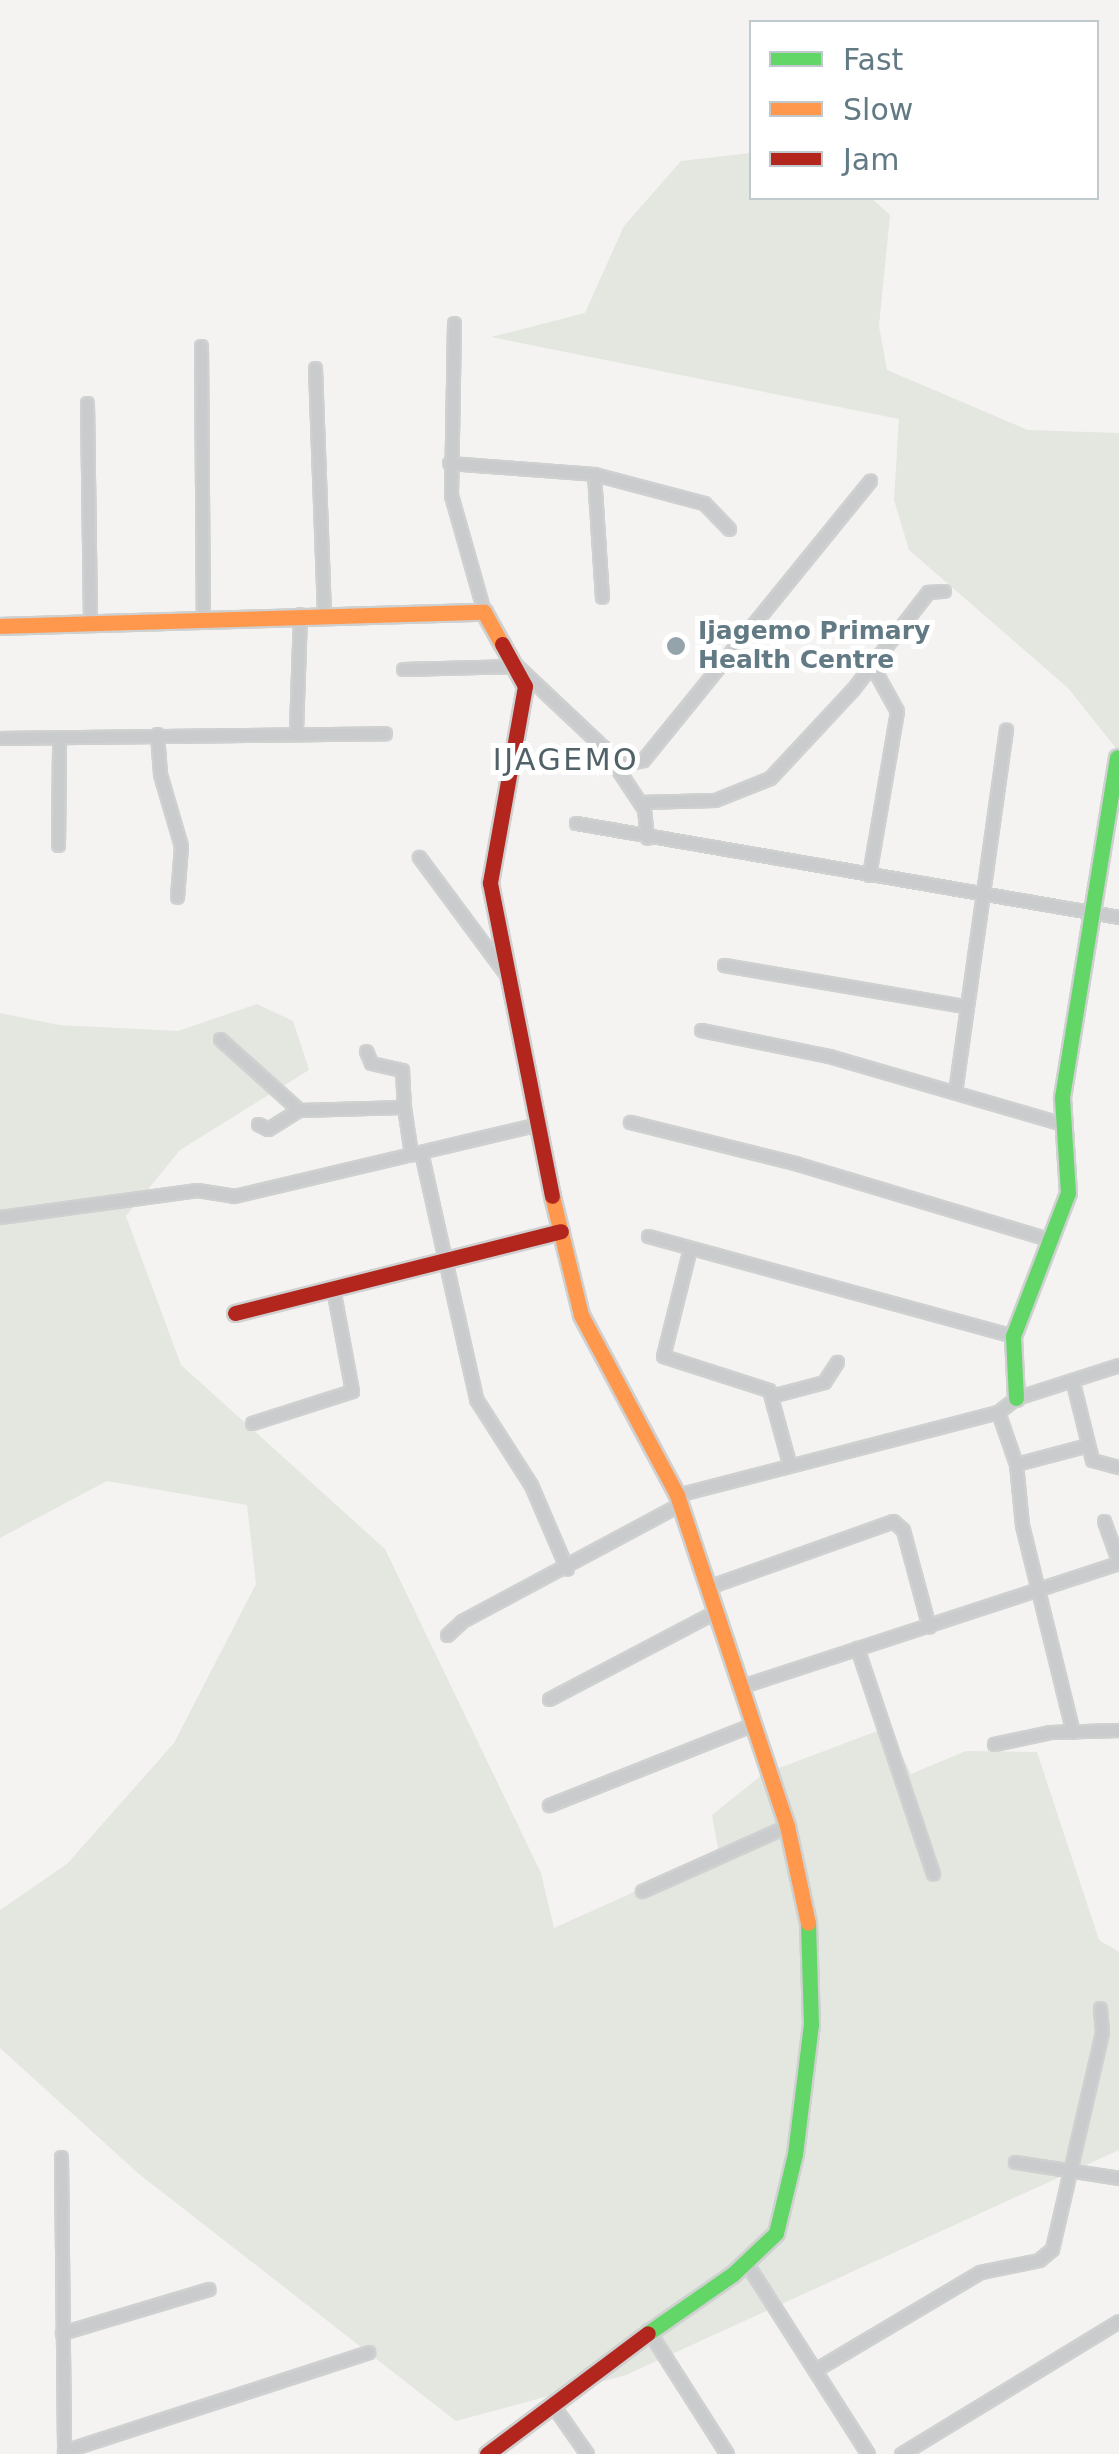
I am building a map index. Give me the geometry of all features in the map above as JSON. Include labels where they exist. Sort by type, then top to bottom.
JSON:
[{"type":"street","points":[[454,323],[450,464],[457,531],[484,612],[517,666],[526,702],[498,812],[490,883],[534,1125],[581,1315],[678,1500],[787,1826],[808,1902],[812,2024],[786,2199],[776,2232],[746,2264],[648,2330],[487,2454]]},
{"type":"street","points":[[202,346],[204,618]]},
{"type":"street","points":[[315,368],[324,614]]},
{"type":"street","points":[[88,403],[90,620]]},
{"type":"street","points":[[450,464],[594,474],[704,503],[729,529]]},
{"type":"street","points":[[594,474],[602,596]]},
{"type":"street","points":[[616,766],[643,760],[870,481]]},
{"type":"street","points":[[640,802],[715,800],[770,778],[854,689],[870,662],[928,592],[944,591]]},
{"type":"street","points":[[0,626],[90,620],[484,612]]},
{"type":"street","points":[[296,730],[300,614]]},
{"type":"street","points":[[869,875],[897,711],[870,662]]},
{"type":"street","points":[[403,669],[517,666],[576,714],[616,766],[640,802],[647,838]]},
{"type":"street","points":[[0,738],[59,741],[296,730],[385,732]]},
{"type":"street","points":[[955,1092],[979,891],[1006,730]]},
{"type":"street","points":[[157,734],[160,774],[181,846],[176,897]]},
{"type":"street","points":[[58,845],[59,741]]},
{"type":"street","points":[[1016,1398],[1013,1336],[1072,1170],[1059,1122],[1116,758]]},
{"type":"street","points":[[576,824],[1119,917]]},
{"type":"street","points":[[418,857],[503,970]]},
{"type":"street","points":[[724,965],[965,1006]]},
{"type":"street","points":[[701,1030],[829,1056],[1059,1122]]},
{"type":"street","points":[[220,1039],[299,1110]]},
{"type":"street","points":[[366,1051],[371,1063],[402,1070],[404,1107],[476,1399],[531,1485],[567,1569]]},
{"type":"street","points":[[258,1124],[268,1129],[299,1110],[404,1107]]},
{"type":"street","points":[[630,1122],[795,1163],[1048,1240]]},
{"type":"street","points":[[0,1216],[197,1190],[234,1196],[534,1125]]},
{"type":"street","points":[[235,1312],[561,1231]]},
{"type":"street","points":[[648,1236],[1013,1336]]},
{"type":"street","points":[[690,1248],[663,1356],[763,1386],[771,1396],[789,1462]]},
{"type":"street","points":[[252,1424],[352,1391],[332,1288]]},
{"type":"street","points":[[771,1396],[824,1382],[837,1362]]},
{"type":"street","points":[[447,1635],[462,1621],[567,1569],[678,1500],[789,1462],[998,1412],[1016,1398],[1119,1365]]},
{"type":"street","points":[[1072,1383],[1096,1466],[1119,1467]]},
{"type":"street","points":[[998,1412],[1016,1464],[1038,1591],[1074,1732]]},
{"type":"street","points":[[1016,1464],[1088,1445]]},
{"type":"street","points":[[739,1687],[1119,1563],[1104,1520]]},
{"type":"street","points":[[708,1588],[893,1521],[904,1530],[928,1627]]},
{"type":"street","points":[[549,1699],[715,1612]]},
{"type":"street","points":[[857,1648],[933,1874]]},
{"type":"street","points":[[550,1805],[752,1725]]},
{"type":"street","points":[[994,1744],[1074,1732],[1119,1730]]},
{"type":"street","points":[[642,1891],[787,1826]]},
{"type":"street","points":[[815,2370],[980,2272],[1046,2256],[1074,2168],[1102,2032],[1100,2008]]},
{"type":"street","points":[[62,2157],[64,2452],[368,2352]]},
{"type":"street","points":[[1015,2162],[1074,2168],[1119,2178]]},
{"type":"street","points":[[746,2264],[868,2454]]},
{"type":"street","points":[[62,2333],[209,2289]]},
{"type":"street","points":[[901,2454],[1119,2320]]},
{"type":"street","points":[[648,2330],[726,2454]]},
{"type":"street","points":[[552,2404],[587,2454]]},
{"type":"shaded area","points":[[749,153],[749,200],[873,200],[890,215],[879,326],[887,370],[1028,430],[1119,433],[1119,752],[1068,688],[909,550],[894,500],[899,419],[491,337],[585,313],[624,226],[681,161]]},
{"type":"shaded area","points":[[257,1004],[293,1021],[309,1070],[180,1150],[126,1216],[181,1365],[385,1549],[541,1873],[554,1928],[719,1854],[712,1815],[763,1774],[888,1727],[911,1774],[966,1751],[1037,1752],[1099,1940],[1119,1952],[1119,2150],[626,2375],[456,2421],[139,2174],[0,2048],[0,1910],[67,1864],[174,1743],[256,1584],[247,1505],[107,1481],[0,1538],[0,1013],[59,1025],[178,1031]]},
{"type":"traffic: fast","points":[[1016,1398],[1013,1336],[1068,1193],[1062,1097],[1117,757]]},
{"type":"traffic: fast","points":[[648,2333],[733,2274],[776,2233],[795,2154],[811,2024],[808,1923]]},
{"type":"traffic: slow","points":[[0,626],[484,612],[502,644]]},
{"type":"traffic: slow","points":[[552,1196],[581,1315],[677,1495],[787,1826],[808,1923]]},
{"type":"traffic: jam","points":[[502,644],[525,686],[490,883],[552,1196]]},
{"type":"traffic: jam","points":[[235,1313],[561,1231]]},
{"type":"traffic: jam","points":[[487,2454],[648,2333]]},
{"type":"place","name":"Ijagemo Primary Health Centre","points":[[676,646]]},
{"type":"district","name":"IJAGEMO","points":[[566,760]]}]
